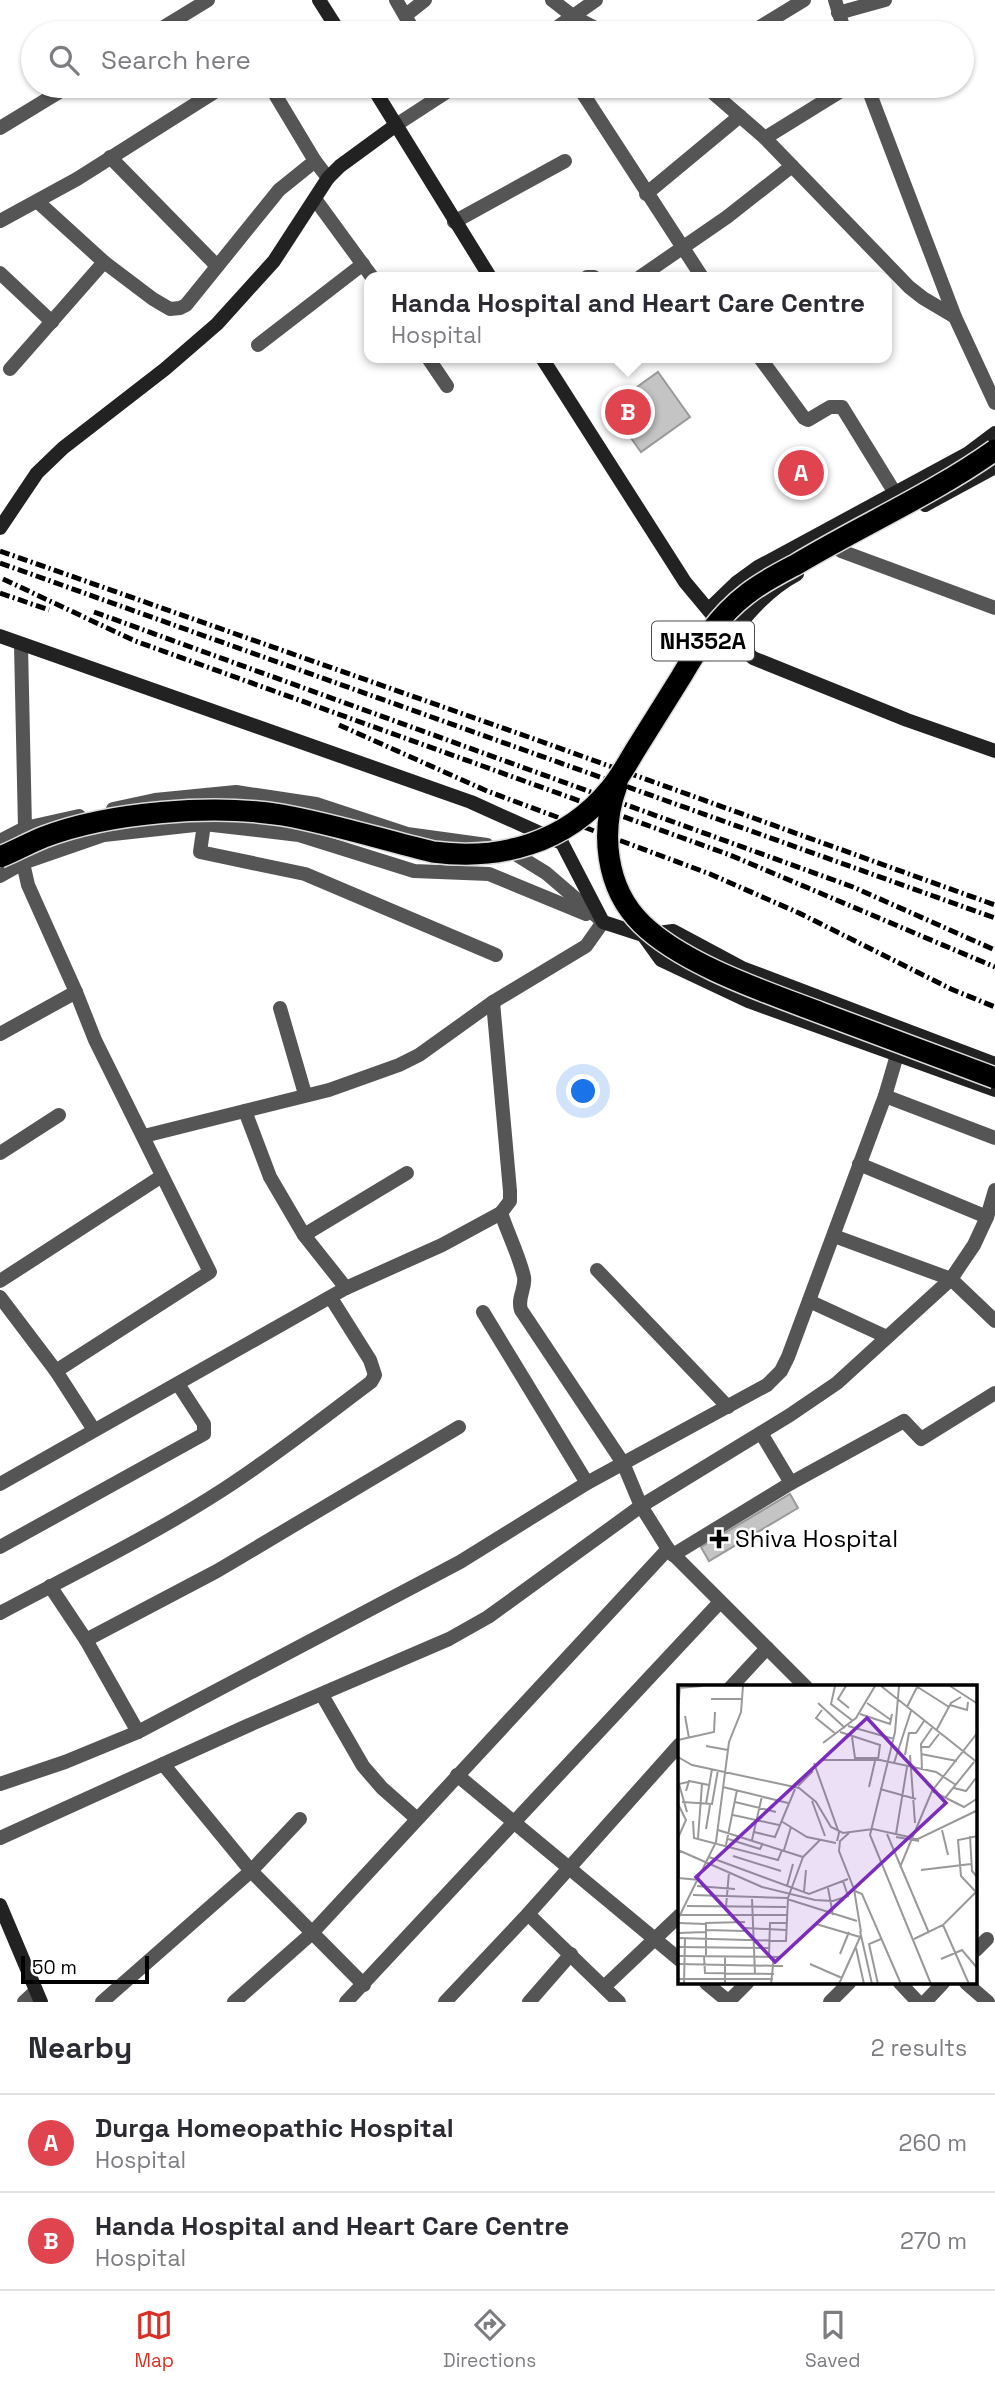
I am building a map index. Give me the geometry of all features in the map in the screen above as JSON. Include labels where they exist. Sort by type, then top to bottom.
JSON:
[{"type":"highway","name":"NH352A","points":[[0,857],[45,837],[97,822],[174,812],[226,809],[282,816],[453,855],[493,854],[531,845],[566,828],[596,804],[623,770],[700,645],[720,619],[747,594],[821,549],[963,473],[995,450]]},
{"type":"highway","points":[[623,770],[608,814],[608,851],[616,884],[642,924],[673,947],[738,982],[995,1078]]},
{"type":"street","points":[[174,21],[208,0]]},
{"type":"street","points":[[319,0],[332,21]]},
{"type":"street","points":[[396,0],[409,21]]},
{"type":"street","points":[[406,15],[425,0]]},
{"type":"street","points":[[552,0],[582,21]]},
{"type":"street","points":[[568,21],[596,0]]},
{"type":"street","points":[[770,21],[804,0]]},
{"type":"street","points":[[836,6],[885,0]]},
{"type":"street","points":[[0,128],[49,98]]},
{"type":"street","points":[[0,221],[38,202],[205,98]]},
{"type":"street","points":[[277,98],[315,162],[328,178]]},
{"type":"street","points":[[379,98],[487,272]]},
{"type":"street","points":[[0,528],[37,473],[63,448],[165,369],[234,307],[274,261],[328,178],[340,166],[434,98]]},
{"type":"street","points":[[586,98],[698,272]]},
{"type":"street","points":[[719,98],[765,138],[909,287],[955,317]]},
{"type":"street","points":[[765,138],[830,98]]},
{"type":"street","points":[[872,98],[955,317],[995,403]]},
{"type":"street","points":[[646,194],[740,116]]},
{"type":"street","points":[[110,157],[217,266]]},
{"type":"street","points":[[454,222],[565,161]]},
{"type":"street","points":[[38,202],[104,262],[170,309],[180,308],[186,305],[279,190],[315,162]]},
{"type":"street","points":[[648,272],[682,250],[792,166]]},
{"type":"street","points":[[316,199],[369,272]]},
{"type":"street","points":[[10,369],[104,262]]},
{"type":"street","points":[[258,345],[363,264]]},
{"type":"street","points":[[0,273],[52,322]]},
{"type":"street","points":[[431,363],[447,386]]},
{"type":"street","points":[[545,363],[685,582],[730,636],[754,657],[907,720],[995,751]]},
{"type":"street","points":[[764,363],[804,418],[808,420],[830,407],[842,407],[895,493]]},
{"type":"street","points":[[709,609],[736,583],[758,567],[967,454],[995,433]]},
{"type":"street","points":[[730,636],[749,611],[790,578],[995,467]]},
{"type":"street","points":[[841,551],[995,608]]},
{"type":"street","points":[[0,636],[471,802],[562,843],[603,922]]},
{"type":"street","points":[[21,645],[25,828]]},
{"type":"street","points":[[0,841],[25,828],[155,800],[236,792],[316,804],[407,834],[502,846],[546,873],[603,922]]},
{"type":"street","points":[[204,824],[200,852],[306,874],[496,955]]},
{"type":"street","points":[[0,876],[23,863],[104,835],[204,824],[299,835],[414,871],[489,874],[603,922],[643,935],[673,931],[724,959],[789,987],[995,1064]]},
{"type":"street","points":[[23,863],[31,892],[95,1040],[211,1272],[56,1371]]},
{"type":"street","points":[[144,1136],[353,1083],[399,1065],[419,1055],[493,1002],[586,946],[603,922]]},
{"type":"street","points":[[643,935],[661,960],[707,983],[748,1001],[995,1090]]},
{"type":"street","points":[[0,1034],[76,992]]},
{"type":"street","points":[[0,1483],[346,1288],[442,1245],[501,1213],[510,1200],[510,1191],[493,1002]]},
{"type":"street","points":[[280,1008],[304,1094]]},
{"type":"street","points":[[0,1784],[65,1762],[138,1732],[460,1562],[587,1483],[767,1385],[781,1371],[809,1301],[885,1096],[897,1055]]},
{"type":"street","points":[[885,1096],[995,1138]]},
{"type":"street","points":[[245,1111],[270,1177],[304,1235],[346,1288]]},
{"type":"street","points":[[0,1153],[59,1115]]},
{"type":"street","points":[[859,1164],[987,1217]]},
{"type":"street","points":[[304,1235],[407,1173]]},
{"type":"street","points":[[0,1281],[162,1176]]},
{"type":"street","points":[[0,1838],[449,1639],[488,1617],[641,1506],[837,1383],[951,1279],[974,1245],[987,1217],[995,1190]]},
{"type":"street","points":[[501,1213],[524,1277],[519,1298],[521,1310],[623,1463],[641,1506],[671,1552],[804,1685]]},
{"type":"street","points":[[834,1236],[951,1279],[995,1321]]},
{"type":"street","points":[[597,1270],[728,1407]]},
{"type":"street","points":[[0,1297],[56,1371],[94,1430]]},
{"type":"street","points":[[0,1613],[162,1527],[223,1490],[371,1382],[375,1376],[370,1360],[331,1298]]},
{"type":"street","points":[[809,1301],[887,1337]]},
{"type":"street","points":[[483,1312],[587,1483]]},
{"type":"street","points":[[0,1547],[204,1434],[204,1424],[178,1384]]},
{"type":"street","points":[[234,2002],[311,1934],[416,1818],[671,1552],[904,1421],[921,1440],[995,1393]]},
{"type":"street","points":[[86,1640],[217,1571],[459,1427]]},
{"type":"street","points":[[761,1433],[791,1483]]},
{"type":"street","points":[[50,1586],[86,1640],[138,1732]]},
{"type":"street","points":[[346,2002],[720,1602]]},
{"type":"street","points":[[733,1685],[767,1648]]},
{"type":"street","points":[[322,1695],[363,1766],[382,1788],[416,1818]]},
{"type":"street","points":[[445,2002],[678,1746]]},
{"type":"street","points":[[163,1764],[251,1871],[363,1985]]},
{"type":"street","points":[[457,1775],[516,1821],[678,1958]]},
{"type":"street","points":[[102,2002],[251,1871],[300,1819]]},
{"type":"street","points":[[0,1905],[39,1996],[24,2002]]},
{"type":"street","points":[[528,1914],[619,2002]]},
{"type":"street","points":[[604,1987],[678,1917]]},
{"type":"street","points":[[978,1948],[987,1939]]},
{"type":"street","points":[[529,2002],[571,1954]]},
{"type":"street","points":[[707,1984],[728,2002],[746,1984]]},
{"type":"street","points":[[830,2002],[848,1984]]},
{"type":"street","points":[[901,1984],[918,2002]]},
{"type":"street","points":[[925,2002],[942,1984]]},
{"type":"street","points":[[967,1984],[988,2002]]},
{"type":"building","points":[[658,372],[690,417],[641,452],[609,407]]},
{"type":"building","points":[[790,1494],[798,1508],[709,1561],[701,1547]]},
{"type":"railway","points":[[0,551],[995,905]]},
{"type":"railway","points":[[0,563],[995,918]]},
{"type":"railway","points":[[3,579],[135,641],[730,855],[995,967]]},
{"type":"railway","points":[[0,593],[49,610]]},
{"type":"railway","points":[[94,612],[853,887],[995,950]]},
{"type":"railway","points":[[339,725],[487,791],[710,874],[799,913],[951,989],[995,1007]]},
{"type":"place","name":"Handa Hospital and Heart Care Centre","points":[[628,412]]},
{"type":"place","name":"Durga Homeopathic Hospital","points":[[801,473]]},
{"type":"place","name":"Shiva Hospital","points":[[719,1539]]}]
